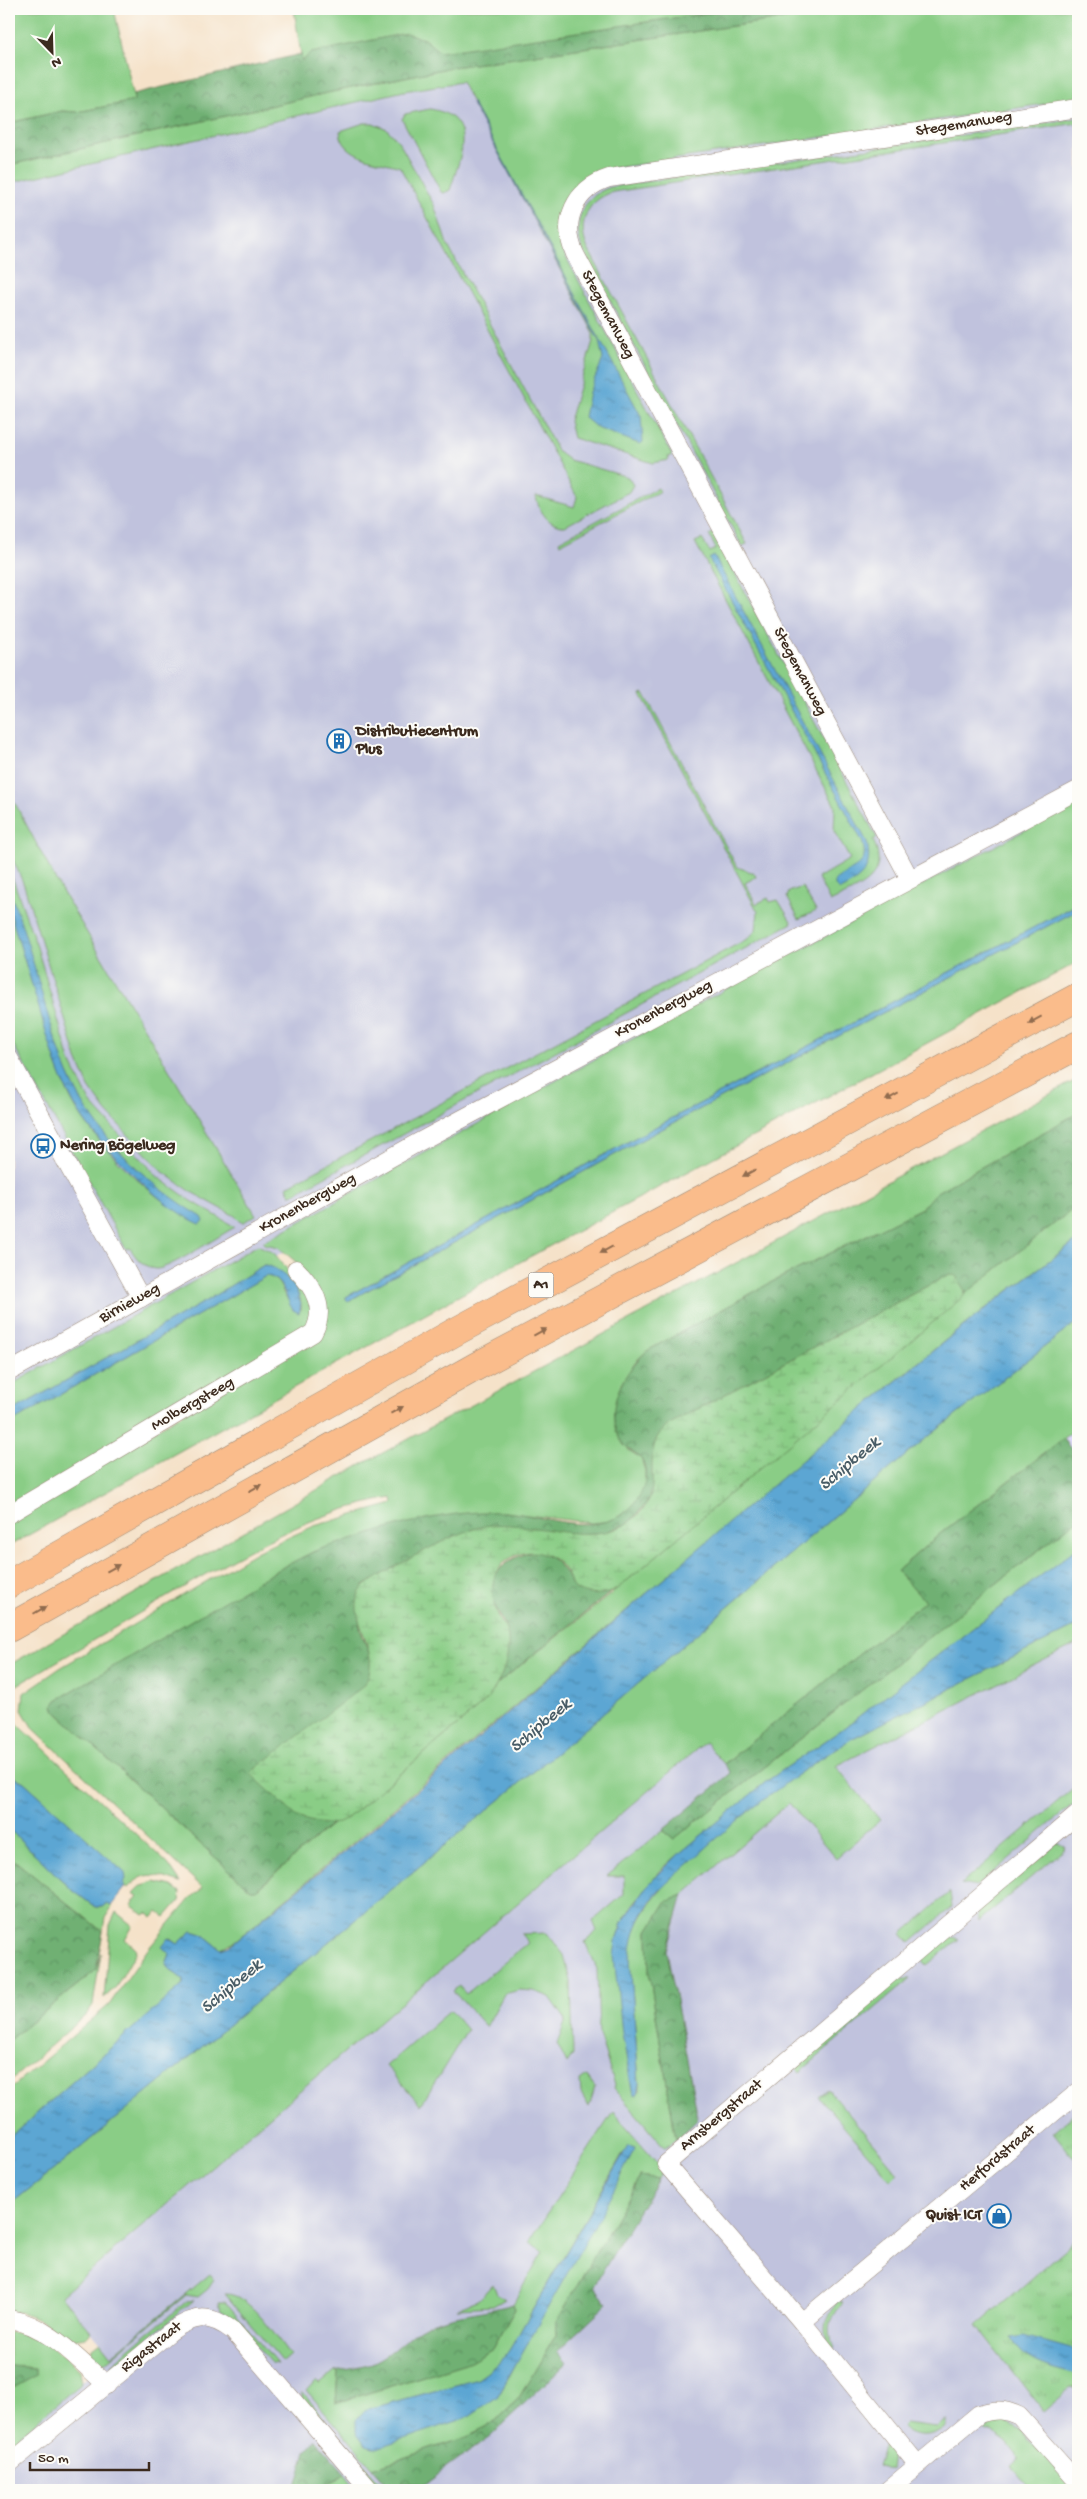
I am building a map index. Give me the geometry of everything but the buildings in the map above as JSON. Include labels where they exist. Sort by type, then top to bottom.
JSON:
[{"type":"highway","name":"A1","points":[[9,1584],[453,1332],[1078,997]]},
{"type":"highway","points":[[9,1628],[477,1366],[1078,1045]]},
{"type":"street","name":"Stegemanweg","points":[[910,879],[575,254],[568,234],[570,213],[581,194],[599,181],[609,178],[1078,108]]},
{"type":"street","name":"Kronenbergweg","points":[[252,1235],[555,1068],[1078,790]]},
{"type":"street","points":[[9,1058],[141,1298]]},
{"type":"street","name":"Birnieweg","points":[[9,1372],[252,1235]]},
{"type":"street","name":"Molbergsteeg","points":[[9,1514],[313,1333],[320,1316],[316,1296],[296,1269]]},
{"type":"street","name":"Arnsbergstraat","points":[[918,2465],[802,2322],[666,2164],[1078,1814]]},
{"type":"street","name":"Herfordstraat","points":[[802,2322],[1078,2092]]},
{"type":"street","points":[[9,2318],[28,2322],[44,2331],[107,2385]]},
{"type":"street","name":"Rigastraat","points":[[9,2464],[178,2326],[198,2318],[219,2321],[233,2331],[370,2490]]},
{"type":"street","points":[[888,2490],[979,2414],[993,2410],[1006,2410],[1019,2416],[1031,2427],[1078,2482]]},
{"type":"shaded area","points":[[743,9],[1078,9],[1078,824],[9,1400],[9,145],[511,40]]},
{"type":"shaded area","points":[[1078,1427],[1078,1457],[1063,1439]]},
{"type":"shaded area","points":[[1078,1457],[1078,2490],[9,2490],[9,2445],[111,2356],[61,2296],[705,1742]]},
{"type":"green space","points":[[9,9],[114,9],[135,101],[77,112],[62,111],[9,123]]},
{"type":"green space","points":[[294,9],[736,9],[440,53],[424,39],[302,62]]},
{"type":"green space","points":[[736,9],[850,9],[453,67],[327,93],[9,165],[9,123],[62,111],[77,112],[134,101],[133,94],[301,54],[302,61],[311,53],[406,33],[424,39],[440,52]]},
{"type":"green space","points":[[850,9],[1078,9],[1078,99],[608,169],[584,181],[568,198],[563,209],[559,234],[561,248],[672,455],[668,457],[669,460],[653,463],[573,438],[569,421],[593,341],[593,332],[461,82],[404,91],[9,183],[9,165],[327,93],[453,67]]},
{"type":"green space","points":[[430,109],[445,113],[455,121],[460,130],[462,140],[458,165],[450,190],[444,193],[441,192],[402,119],[405,114]]},
{"type":"green space","points":[[1078,118],[1078,123],[613,192],[604,196],[591,207],[586,214],[583,229],[587,247],[747,544],[742,546],[583,250],[578,230],[582,211],[587,204],[601,191],[611,187]]},
{"type":"green space","points":[[364,123],[373,123],[387,129],[399,142],[434,205],[447,244],[558,452],[569,460],[628,477],[633,485],[629,492],[565,526],[554,524],[545,517],[539,507],[536,496],[574,507],[577,497],[400,167],[372,160],[354,152],[342,140],[340,131]]},
{"type":"green space","points":[[658,488],[660,491],[560,544],[559,541]]},
{"type":"green space","points":[[713,533],[877,838],[873,840],[878,864],[875,873],[861,886],[830,902],[818,878],[850,859],[834,831],[835,806],[695,542],[702,539],[710,552],[716,549],[709,535]]},
{"type":"green space","points":[[644,693],[737,867],[754,873],[756,877],[745,883],[756,904],[768,898],[770,902],[778,900],[792,923],[291,1195],[287,1186],[749,938],[756,930],[758,912],[641,694]]},
{"type":"green space","points":[[9,792],[59,886],[256,1215],[242,1223],[235,1216],[193,1193],[162,1171],[106,1111],[89,1087],[77,1059],[24,885],[9,850]]},
{"type":"green space","points":[[1078,802],[1078,904],[642,1134],[346,1297],[346,1299],[348,1301],[645,1138],[1078,910],[1078,962],[509,1268],[9,1546],[9,1519],[321,1329],[295,1261],[278,1247],[263,1242],[610,1051]]},
{"type":"green space","points":[[9,868],[37,947],[70,1061],[90,1102],[158,1177],[190,1200],[235,1227],[183,1258],[162,1268],[156,1269],[147,1266],[137,1259],[130,1248],[126,1249],[9,1037],[9,909],[55,1059],[74,1105],[105,1147],[144,1186],[171,1207],[175,1201],[155,1186],[117,1149],[89,1115],[80,1100],[62,1061],[9,890]]},
{"type":"green space","points":[[802,887],[816,911],[799,919],[787,897],[789,892]]},
{"type":"green space","points":[[1078,1079],[1078,1113],[935,1193],[922,1208],[772,1282],[647,1351],[635,1362],[621,1384],[628,1450],[641,1458],[645,1471],[645,1483],[638,1500],[612,1521],[592,1523],[504,1512],[472,1513],[427,1519],[315,1551],[259,1581],[57,1700],[55,1711],[251,1890],[259,1888],[333,1823],[345,1820],[485,1702],[497,1684],[616,1590],[965,1294],[1078,1205],[1078,1240],[942,1343],[236,1940],[221,1949],[202,1934],[192,1931],[178,1944],[170,1938],[170,1954],[166,1964],[169,1969],[184,1980],[183,1984],[9,2138],[9,2090],[109,2005],[148,1949],[191,1898],[203,1888],[32,1727],[22,1710],[24,1693],[60,1668],[258,1551],[314,1526],[393,1504],[392,1498],[332,1513],[275,1537],[220,1566],[9,1690],[9,1665],[366,1462]]},
{"type":"green space","points":[[1078,1113],[1078,1205],[965,1294],[965,1291],[950,1274],[668,1425],[657,1438],[654,1447],[653,1491],[646,1504],[629,1523],[603,1533],[454,1536],[364,1586],[359,1617],[360,1627],[369,1652],[371,1669],[304,1820],[333,1823],[256,1890],[251,1890],[55,1711],[53,1706],[57,1700],[260,1580],[313,1552],[407,1523],[464,1513],[503,1512],[584,1524],[600,1523],[615,1518],[633,1505],[644,1486],[644,1465],[637,1455],[623,1444],[616,1432],[614,1406],[623,1381],[647,1351],[772,1282],[922,1208],[935,1193]]},
{"type":"green space","points":[[258,1245],[274,1253],[313,1301],[313,1326],[9,1509],[9,1424],[266,1276],[274,1279],[286,1298],[301,1310],[299,1296],[284,1275],[264,1265],[201,1304],[9,1413],[9,1386]]},
{"type":"green space","points":[[950,1274],[956,1276],[965,1291],[964,1296],[616,1590],[599,1594],[587,1594],[576,1590],[558,1562],[538,1553],[530,1552],[517,1555],[502,1565],[494,1580],[493,1596],[497,1613],[507,1633],[508,1647],[505,1664],[495,1688],[485,1702],[345,1820],[328,1824],[313,1822],[296,1816],[252,1775],[251,1772],[361,1688],[368,1675],[370,1662],[357,1610],[358,1598],[364,1586],[426,1550],[462,1533],[478,1528],[491,1525],[507,1525],[562,1532],[598,1533],[614,1529],[629,1522],[641,1512],[648,1502],[651,1493],[653,1452],[656,1440],[668,1425]]},
{"type":"green space","points":[[1078,1321],[1078,1427],[941,1533],[897,1571],[925,1601],[724,1764],[705,1742],[61,2296],[91,2331],[85,2337],[68,2340],[33,2317],[18,2312],[9,2312],[9,2205],[591,1724],[919,1444]]},
{"type":"green space","points":[[1063,1439],[1078,1457],[1078,1519],[674,1839],[663,1830],[731,1773],[724,1764],[925,1601],[897,1571],[941,1533]]},
{"type":"green space","points":[[1078,1519],[1078,1547],[841,1730],[767,1781],[662,1869],[633,1904],[622,1923],[616,1941],[626,2049],[635,2095],[639,2092],[639,2083],[630,1969],[631,1946],[632,1939],[643,1914],[664,1886],[693,1857],[761,1801],[851,1739],[1078,1625],[1078,1643],[836,1766],[880,1820],[836,1858],[789,1803],[683,1895],[666,1903],[648,1931],[649,1972],[676,2140],[665,2148],[614,2088],[615,2085],[599,2035],[597,1969],[585,1942],[597,1931],[593,1921],[624,1894],[624,1876],[607,1876],[663,1830],[674,1839]]},
{"type":"green space","points":[[537,1552],[550,1557],[576,1586],[584,1591],[595,1593],[611,1592],[497,1684],[506,1658],[507,1638],[504,1624],[494,1603],[493,1583],[496,1574],[509,1561]]},
{"type":"green space","points":[[9,1716],[168,1864],[181,1883],[154,1875],[142,1878],[128,1888],[123,1884],[124,1873],[24,1782],[9,1774]]},
{"type":"green space","points":[[1078,1784],[1078,1800],[976,1887],[961,1884]]},
{"type":"green space","points":[[9,1829],[71,1889],[95,1907],[103,1907],[107,1903],[112,1907],[105,1918],[103,1932],[9,1856]]},
{"type":"green space","points":[[1057,1843],[1066,1848],[979,1921],[978,1910]]},
{"type":"green space","points":[[9,1856],[103,1932],[96,1970],[9,2040]]},
{"type":"green space","points":[[155,1882],[172,1886],[180,1892],[179,1901],[165,1917],[158,1912],[153,1918],[147,1913],[144,1915],[131,1905],[138,1896],[133,1893],[139,1887]]},
{"type":"green space","points":[[950,1892],[952,1907],[910,1943],[902,1934]]},
{"type":"green space","points":[[683,1895],[667,1951],[696,2108],[696,2121],[676,2140],[649,1972],[648,1931],[666,1902]]},
{"type":"green space","points":[[116,1912],[133,1926],[125,1939],[135,1948],[136,1952],[116,1987],[104,1998],[110,1925]]},
{"type":"green space","points":[[547,1933],[564,1955],[571,1981],[573,2055],[567,2064],[557,2044],[566,2020],[550,1997],[534,1991],[520,1990],[504,1994],[486,2027],[453,1991],[459,1986],[466,1994],[528,1943],[521,1934]]},
{"type":"green space","points":[[948,1936],[959,1939],[927,1965],[923,1957]]},
{"type":"green space","points":[[101,1953],[93,2005],[86,2015],[9,2082],[9,2040],[96,1970]]},
{"type":"green space","points":[[898,1979],[910,1979],[800,2072],[794,2066]]},
{"type":"green space","points":[[450,2010],[467,2030],[421,2105],[386,2066]]},
{"type":"green space","points":[[587,2076],[595,2087],[589,2107],[581,2093],[580,2081]]},
{"type":"green space","points":[[828,2089],[898,2173],[891,2180],[818,2096]]},
{"type":"green space","points":[[1078,2111],[1078,2163],[1053,2132]]},
{"type":"green space","points":[[613,2112],[663,2170],[658,2179],[640,2176],[557,2321],[556,2335],[517,2401],[486,2428],[467,2437],[373,2468],[307,2391],[317,2380],[320,2383],[335,2371],[338,2372],[336,2403],[468,2362],[493,2348],[515,2309],[513,2304],[543,2251],[529,2242]],"holes":[[[623,2153],[497,2397],[365,2410],[478,2379],[500,2363],[510,2349]]]},
{"type":"green space","points":[[640,2176],[658,2179],[594,2286],[608,2303],[557,2351],[567,2363],[490,2436],[424,2484],[401,2483],[400,2490],[392,2490],[373,2468],[467,2437],[486,2428],[517,2401],[556,2335],[557,2321]]},
{"type":"green space","points":[[1078,2238],[1078,2390],[1070,2388],[1043,2411],[977,2326]]},
{"type":"green space","points":[[209,2274],[214,2280],[208,2289],[198,2297],[186,2295],[103,2364],[90,2359],[92,2348],[100,2342],[111,2356]]},
{"type":"green space","points":[[493,2284],[497,2294],[505,2299],[493,2306],[457,2308],[479,2299]]},
{"type":"green space","points":[[225,2294],[243,2300],[252,2308],[290,2355],[282,2362]]},
{"type":"green space","points":[[194,2300],[120,2362],[110,2365],[187,2301]]},
{"type":"green space","points":[[838,2301],[843,2303],[835,2313],[831,2323],[830,2334],[834,2347],[831,2349],[826,2330],[828,2318]]},
{"type":"green space","points":[[219,2302],[226,2302],[277,2364],[271,2363],[235,2321],[221,2310]]},
{"type":"green space","points":[[513,2304],[515,2309],[493,2348],[469,2362],[336,2403],[338,2372],[335,2371],[364,2365],[387,2355],[426,2325]]},
{"type":"green space","points":[[9,2332],[31,2336],[48,2344],[80,2370],[82,2382],[9,2445],[9,2387],[15,2387],[35,2368],[9,2366]]},
{"type":"green space","points":[[9,2366],[35,2368],[37,2375],[15,2387],[9,2387]]},
{"type":"green space","points":[[302,2392],[327,2421],[324,2424],[302,2399]]},
{"type":"green space","points":[[946,2420],[946,2427],[930,2435],[918,2435],[902,2426],[905,2423],[937,2427]]},
{"type":"green space","points":[[991,2420],[1002,2420],[1023,2431],[1074,2490],[1032,2490],[1011,2466],[1019,2459],[1000,2435],[985,2430],[990,2427]]},
{"type":"green space","points":[[332,2427],[386,2490],[380,2490],[330,2430]]},
{"type":"green space","points":[[316,2440],[345,2473],[334,2481],[322,2486],[295,2490],[306,2451]]},
{"type":"green space","points":[[885,2441],[891,2454],[889,2471],[877,2466]]},
{"type":"green space","points":[[345,2473],[358,2490],[310,2490],[338,2479]]},
{"type":"water","points":[[471,102],[641,416],[643,442],[640,444],[597,428],[584,417],[589,392],[603,359],[599,341]]},
{"type":"water","points":[[714,556],[867,842],[869,859],[864,872],[855,881],[840,890],[835,886],[835,880],[862,861],[864,850],[862,841],[709,559]]},
{"type":"water","points":[[9,890],[24,932],[63,1061],[87,1109],[119,1151],[158,1187],[202,1217],[204,1221],[200,1224],[173,1208],[133,1174],[93,1132],[74,1104],[56,1064],[47,1036],[9,909]]},
{"type":"water","points":[[1078,904],[1078,910],[645,1138],[348,1301],[346,1299],[346,1297],[642,1134]]},
{"type":"water","name":"Schipbeek","points":[[1078,1240],[1078,1321],[919,1444],[591,1724],[9,2205],[9,2138],[183,1984],[184,1980],[169,1969],[166,1964],[170,1954],[162,1947],[169,1938],[178,1944],[192,1931],[202,1934],[221,1949],[229,1946],[425,1784],[868,1404],[992,1304]]},
{"type":"water","points":[[264,1265],[278,1270],[291,1283],[299,1298],[299,1313],[293,1310],[280,1284],[272,1277],[266,1276],[9,1424],[9,1413],[201,1304]]},
{"type":"water","points":[[1078,1547],[1078,1625],[851,1739],[789,1780],[750,1810],[656,1894],[637,1926],[630,1958],[639,2083],[637,2095],[633,2095],[622,2033],[614,1956],[616,1941],[622,1923],[646,1887],[680,1853],[767,1781],[841,1730]]},
{"type":"water","points":[[9,1774],[24,1782],[125,1873],[126,1879],[123,1884],[126,1887],[111,1906],[107,1904],[103,1907],[95,1907],[71,1889],[9,1829]]},
{"type":"water","points":[[628,2146],[635,2148],[606,2205],[497,2397],[466,2418],[377,2448],[366,2445],[356,2432],[356,2420],[365,2410],[478,2379],[500,2363],[510,2349]]},
{"type":"water","points":[[1024,2336],[1078,2351],[1078,2375],[1049,2368],[1031,2360],[1017,2347],[1012,2338]]},
{"type":"place","name":"Distributiecentrum Plus","points":[[339,741]]},
{"type":"place","name":"Nering Bögelweg","points":[[43,1146]]},
{"type":"place","name":"Quist ICT","points":[[999,2216]]}]
